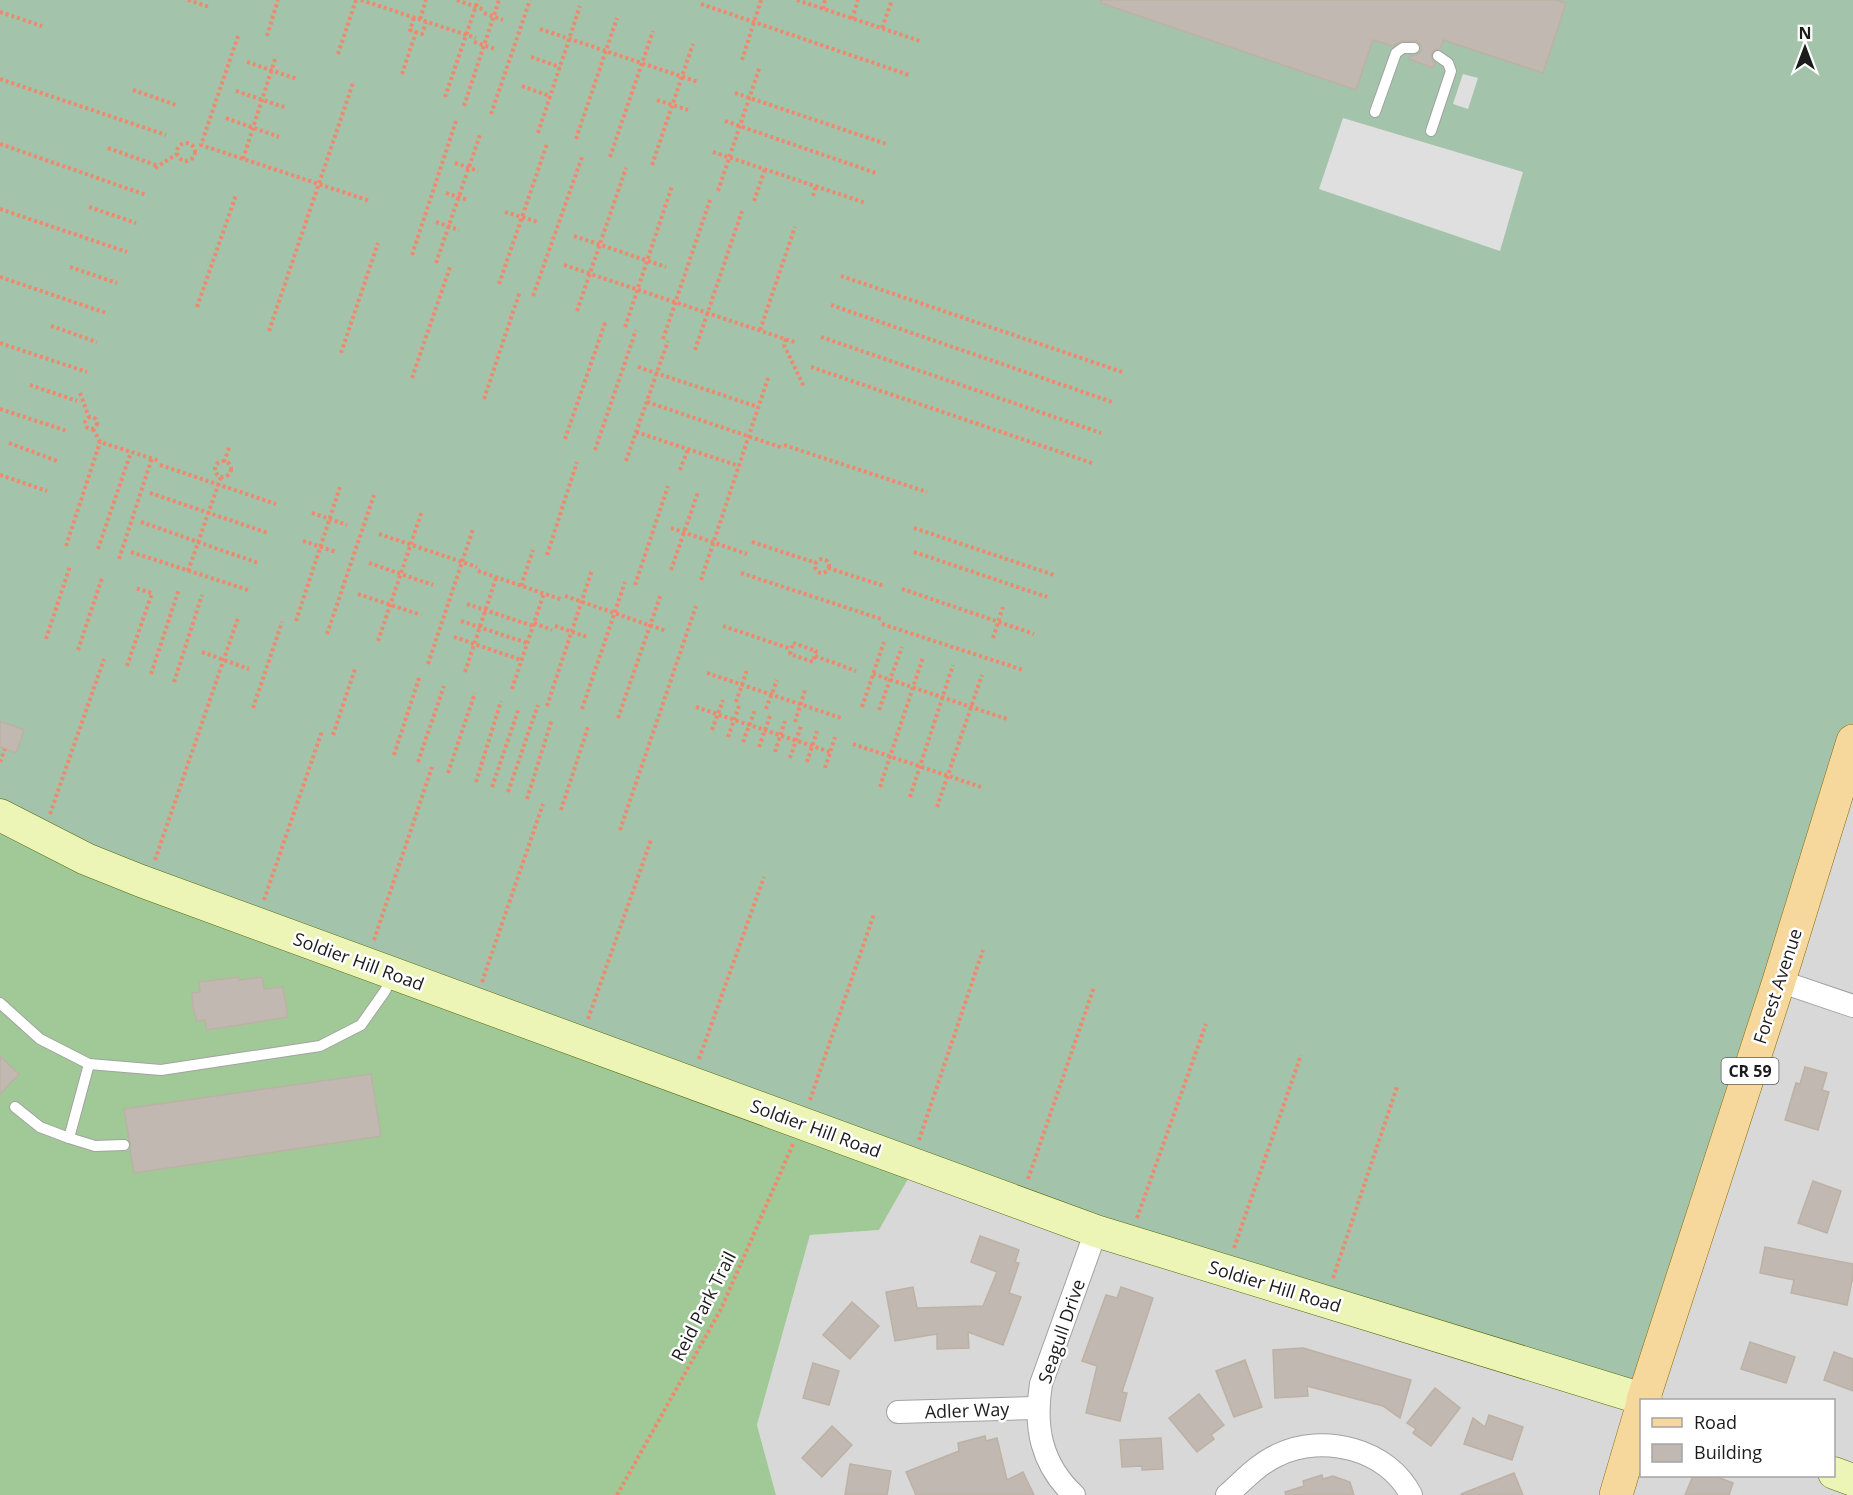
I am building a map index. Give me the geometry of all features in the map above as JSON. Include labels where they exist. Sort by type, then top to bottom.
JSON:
[{"type":"main road","name":"Forest Avenue","points":[[1645,1399],[1853,744]]},
{"type":"main road","name":"Forest Avenue","points":[[1616,1495],[1640,1415]]},
{"type":"street","name":"Soldier Hill Road","points":[[0,815],[86,859],[147,884],[1096,1231],[1640,1401]]},
{"type":"street","points":[[1779,981],[1853,1006]]},
{"type":"street","name":"Seagull Drive","points":[[1074,1495],[1056,1475],[1046,1456],[1039,1433],[1037,1408],[1041,1384],[1096,1231]]},
{"type":"street","name":"Adler Way","points":[[898,1412],[1037,1408]]},
{"type":"street","points":[[1227,1495],[1259,1466],[1278,1455],[1299,1447],[1318,1445],[1339,1446],[1360,1452],[1379,1462],[1395,1474],[1411,1495]]},
{"type":"street","points":[[1835,1474],[1853,1480]]},
{"type":"lane","points":[[1375,112],[1396,53],[1403,48],[1414,48]]},
{"type":"lane","points":[[1431,131],[1451,71],[1448,63],[1438,56]]},
{"type":"lane","points":[[0,1004],[40,1039],[89,1064],[161,1070],[320,1046],[361,1025],[385,991],[380,969]]},
{"type":"lane","points":[[69,1138],[89,1064]]},
{"type":"lane","points":[[15,1107],[40,1127],[69,1138],[95,1146],[124,1145]]},
{"type":"path","points":[[188,0],[209,7]]},
{"type":"path","points":[[267,36],[278,0]]},
{"type":"path","points":[[338,54],[356,0]]},
{"type":"path","points":[[361,0],[466,35],[484,46],[495,49]]},
{"type":"path","points":[[420,20],[426,0]]},
{"type":"path","points":[[457,0],[476,6],[503,20]]},
{"type":"path","points":[[445,97],[478,0]]},
{"type":"path","points":[[464,106],[499,0]]},
{"type":"path","points":[[491,114],[530,0]]},
{"type":"path","points":[[742,60],[761,0]]},
{"type":"path","points":[[797,0],[920,41]]},
{"type":"path","points":[[823,9],[825,0]]},
{"type":"path","points":[[852,19],[858,0]]},
{"type":"path","points":[[882,28],[892,0]]},
{"type":"path","points":[[701,4],[909,75]]},
{"type":"path","points":[[538,133],[580,6]]},
{"type":"path","points":[[0,12],[42,26]]},
{"type":"path","points":[[414,18],[410,30],[422,34],[426,22]]},
{"type":"path","points":[[576,139],[617,18]]},
{"type":"path","points":[[540,29],[698,82]]},
{"type":"path","points":[[610,157],[653,31]]},
{"type":"path","points":[[402,75],[416,32]]},
{"type":"path","points":[[201,145],[238,36]]},
{"type":"path","points":[[652,165],[693,44]]},
{"type":"path","points":[[243,159],[276,56]]},
{"type":"path","points":[[531,57],[560,67]]},
{"type":"path","points":[[247,62],[297,79]]},
{"type":"path","points":[[718,191],[760,66]]},
{"type":"path","points":[[0,78],[166,135]]},
{"type":"path","points":[[269,331],[353,83]]},
{"type":"path","points":[[522,86],[550,96]]},
{"type":"path","points":[[133,90],[176,105]]},
{"type":"path","points":[[236,91],[287,108]]},
{"type":"path","points":[[735,93],[886,144]]},
{"type":"path","points":[[657,100],[688,110]]},
{"type":"path","points":[[226,118],[279,138]]},
{"type":"path","points":[[412,255],[458,118]]},
{"type":"path","points":[[725,121],[876,173]]},
{"type":"path","points":[[436,263],[480,135]]},
{"type":"path","points":[[184,143],[190,143],[195,147],[194,157],[189,160],[181,159],[177,154],[177,148],[184,143]]},
{"type":"path","points":[[0,144],[146,195]]},
{"type":"path","points":[[499,284],[547,144]]},
{"type":"path","points":[[195,147],[201,145],[370,201]]},
{"type":"path","points":[[108,148],[156,167],[177,154]]},
{"type":"path","points":[[713,152],[866,203]]},
{"type":"path","points":[[533,296],[582,157]]},
{"type":"path","points":[[455,163],[478,171]]},
{"type":"path","points":[[578,311],[626,168]]},
{"type":"path","points":[[754,201],[765,169]]},
{"type":"path","points":[[625,327],[672,186]]},
{"type":"path","points":[[813,196],[816,186]]},
{"type":"path","points":[[446,193],[468,200]]},
{"type":"path","points":[[197,307],[236,195]]},
{"type":"path","points":[[626,461],[657,373],[676,302],[710,201]]},
{"type":"path","points":[[89,207],[136,224]]},
{"type":"path","points":[[0,209],[127,252]]},
{"type":"path","points":[[696,350],[742,210]]},
{"type":"path","points":[[505,212],[537,222]]},
{"type":"path","points":[[436,222],[459,230]]},
{"type":"path","points":[[760,330],[795,227]]},
{"type":"path","points":[[574,236],[666,267]]},
{"type":"path","points":[[341,353],[378,243]]},
{"type":"path","points":[[564,265],[797,343]]},
{"type":"path","points":[[70,267],[117,283]]},
{"type":"path","points":[[412,378],[450,267]]},
{"type":"path","points":[[841,276],[1122,372]]},
{"type":"path","points":[[0,277],[106,313]]},
{"type":"path","points":[[484,399],[520,291]]},
{"type":"path","points":[[831,305],[1112,402]]},
{"type":"path","points":[[565,439],[606,320]]},
{"type":"path","points":[[51,326],[97,342]]},
{"type":"path","points":[[595,450],[636,330]]},
{"type":"path","points":[[821,337],[1101,434]]},
{"type":"path","points":[[786,339],[784,345],[804,387]]},
{"type":"path","points":[[0,343],[87,372]]},
{"type":"path","points":[[638,367],[758,407]]},
{"type":"path","points":[[811,367],[1092,463]]},
{"type":"path","points":[[701,579],[769,375]]},
{"type":"path","points":[[30,385],[77,401]]},
{"type":"path","points":[[80,393],[89,417],[96,420],[97,424],[93,429]]},
{"type":"path","points":[[646,402],[927,492]]},
{"type":"path","points":[[0,409],[67,431]]},
{"type":"path","points":[[89,417],[85,425],[93,429],[100,442],[152,458],[160,463],[276,504]]},
{"type":"path","points":[[636,432],[739,466]]},
{"type":"path","points":[[66,546],[100,442]]},
{"type":"path","points":[[9,444],[57,461]]},
{"type":"path","points":[[224,462],[230,445]]},
{"type":"path","points":[[680,470],[688,449]]},
{"type":"path","points":[[98,549],[131,452]]},
{"type":"path","points":[[119,558],[152,458]]},
{"type":"path","points":[[188,571],[218,484],[221,477],[228,474],[230,470],[229,465],[224,462],[219,462],[215,468],[215,472],[221,477]]},
{"type":"path","points":[[547,555],[577,462]]},
{"type":"path","points":[[0,475],[47,491]]},
{"type":"path","points":[[296,621],[341,484]]},
{"type":"path","points":[[636,585],[668,486]]},
{"type":"path","points":[[672,570],[698,492]]},
{"type":"path","points":[[150,493],[268,533]]},
{"type":"path","points":[[327,634],[374,495]]},
{"type":"path","points":[[378,641],[422,511]]},
{"type":"path","points":[[312,513],[347,525]]},
{"type":"path","points":[[141,522],[258,563]]},
{"type":"path","points":[[670,528],[747,554]]},
{"type":"path","points":[[914,528],[1054,575]]},
{"type":"path","points":[[428,663],[473,529]]},
{"type":"path","points":[[379,534],[462,562],[496,578],[581,602],[666,631]]},
{"type":"path","points":[[303,541],[336,552]]},
{"type":"path","points":[[752,542],[816,563],[824,560],[828,568]]},
{"type":"path","points":[[521,586],[533,550]]},
{"type":"path","points":[[131,552],[248,591]]},
{"type":"path","points":[[914,552],[1047,597]]},
{"type":"path","points":[[369,563],[433,585]]},
{"type":"path","points":[[816,563],[819,572],[826,572],[828,568]]},
{"type":"path","points":[[46,639],[70,566]]},
{"type":"path","points":[[828,568],[884,586]]},
{"type":"path","points":[[547,706],[592,570]]},
{"type":"path","points":[[741,573],[1023,670]]},
{"type":"path","points":[[78,650],[102,578]]},
{"type":"path","points":[[465,672],[496,578]]},
{"type":"path","points":[[582,709],[625,582]]},
{"type":"path","points":[[127,666],[152,593],[135,588]]},
{"type":"path","points":[[151,674],[179,589]]},
{"type":"path","points":[[902,589],[1034,634]]},
{"type":"path","points":[[512,689],[544,593]]},
{"type":"path","points":[[358,594],[421,615]]},
{"type":"path","points":[[618,718],[661,594]]},
{"type":"path","points":[[174,682],[202,595]]},
{"type":"path","points":[[467,604],[533,625],[587,637]]},
{"type":"path","points":[[620,830],[696,606]]},
{"type":"path","points":[[993,638],[1003,607]]},
{"type":"path","points":[[147,884],[238,618]]},
{"type":"path","points":[[461,621],[527,644]]},
{"type":"path","points":[[253,708],[282,622]]},
{"type":"path","points":[[723,626],[791,649]]},
{"type":"path","points":[[454,637],[521,660]]},
{"type":"path","points":[[862,707],[884,642]]},
{"type":"path","points":[[793,643],[816,651],[814,656],[813,662],[790,654],[793,643]]},
{"type":"path","points":[[879,710],[902,647]]},
{"type":"path","points":[[202,652],[249,669]]},
{"type":"path","points":[[814,656],[856,671]]},
{"type":"path","points":[[880,787],[923,657]]},
{"type":"path","points":[[42,837],[104,659]]},
{"type":"path","points":[[910,797],[953,665]]},
{"type":"path","points":[[333,735],[355,669]]},
{"type":"path","points":[[728,736],[747,670]]},
{"type":"path","points":[[707,673],[841,718]]},
{"type":"path","points":[[873,674],[1006,719]]},
{"type":"path","points":[[394,755],[420,675]]},
{"type":"path","points":[[937,807],[982,675]]},
{"type":"path","points":[[766,709],[777,680]]},
{"type":"path","points":[[417,762],[444,686]]},
{"type":"path","points":[[795,722],[806,690]]},
{"type":"path","points":[[448,773],[475,693]]},
{"type":"path","points":[[712,730],[723,700]]},
{"type":"path","points":[[476,782],[501,701]]},
{"type":"path","points":[[508,792],[538,705]]},
{"type":"path","points":[[696,707],[830,752]]},
{"type":"path","points":[[492,787],[519,708]]},
{"type":"path","points":[[743,742],[755,710]]},
{"type":"path","points":[[759,747],[770,716]]},
{"type":"path","points":[[526,799],[552,719]]},
{"type":"path","points":[[775,752],[785,721]]},
{"type":"path","points":[[790,758],[801,726]]},
{"type":"path","points":[[561,810],[588,727]]},
{"type":"path","points":[[256,924],[322,731]]},
{"type":"path","points":[[807,762],[817,731]]},
{"type":"path","points":[[825,768],[835,737]]},
{"type":"path","points":[[853,744],[984,788]]},
{"type":"path","points":[[0,762],[5,749]]},
{"type":"path","points":[[380,969],[432,767]]},
{"type":"path","points":[[475,1004],[543,804]]},
{"type":"path","points":[[579,1042],[651,840]]},
{"type":"path","points":[[690,1083],[764,878]]},
{"type":"path","name":"Reid Park Trail","points":[[617,1495],[721,1309],[802,1123],[874,914]]},
{"type":"path","points":[[910,1163],[983,950]]},
{"type":"path","points":[[1020,1203],[1094,987]]},
{"type":"path","points":[[1129,1241],[1206,1024]]},
{"type":"path","points":[[1226,1271],[1301,1055]]},
{"type":"path","points":[[1326,1302],[1397,1087]]},
{"type":"shaded area","points":[[1463,74],[1478,78],[1468,109],[1453,104]]},
{"type":"shaded area","points":[[1343,118],[1523,172],[1500,251],[1319,189]]},
{"type":"shaded area","points":[[1853,741],[1853,1495],[776,1495],[757,1425],[810,1235],[879,1230],[916,1165]]},
{"type":"green space","points":[[0,0],[1853,0],[1853,741],[1644,1399],[1096,1231],[0,815]]},
{"type":"green space","points":[[0,815],[916,1165],[879,1230],[810,1235],[757,1425],[776,1495],[0,1495]]},
{"type":"building","points":[[1101,0],[1556,0],[1566,3],[1543,73],[1443,40],[1440,49],[1434,50],[1431,55],[1435,63],[1433,68],[1409,59],[1421,51],[1421,45],[1417,41],[1402,41],[1392,46],[1373,40],[1356,90],[1101,3]]},
{"type":"building","points":[[0,721],[24,730],[16,753],[0,747]]},
{"type":"building","points":[[239,977],[239,980],[262,977],[264,989],[283,987],[288,1017],[207,1030],[205,1020],[197,1021],[192,993],[200,992],[199,982]]},
{"type":"building","points":[[0,1056],[19,1074],[0,1094]]},
{"type":"building","points":[[1805,1067],[1827,1073],[1822,1090],[1829,1092],[1818,1130],[1785,1120],[1796,1083],[1800,1084]]},
{"type":"building","points":[[371,1074],[381,1136],[134,1173],[124,1109]]},
{"type":"building","points":[[1813,1181],[1841,1191],[1827,1233],[1798,1223]]},
{"type":"building","points":[[980,1236],[1019,1250],[1015,1262],[1019,1263],[1009,1293],[1021,1297],[1003,1345],[968,1332],[969,1348],[937,1349],[937,1334],[895,1341],[886,1292],[913,1287],[917,1308],[983,1306],[997,1272],[971,1262]]},
{"type":"building","points":[[1765,1247],[1853,1264],[1847,1305],[1791,1293],[1794,1280],[1760,1273]]},
{"type":"building","points":[[1121,1287],[1153,1298],[1122,1392],[1127,1393],[1120,1421],[1086,1413],[1097,1366],[1082,1361],[1106,1295],[1117,1298]]},
{"type":"building","points":[[852,1302],[879,1326],[850,1359],[823,1335]]},
{"type":"building","points":[[1750,1342],[1795,1357],[1786,1383],[1741,1369]]},
{"type":"building","points":[[1303,1348],[1411,1380],[1400,1418],[1383,1406],[1307,1386],[1308,1396],[1275,1398],[1273,1350]]},
{"type":"building","points":[[1834,1352],[1853,1359],[1853,1391],[1824,1380]]},
{"type":"building","points":[[1245,1360],[1262,1407],[1234,1417],[1216,1371]]},
{"type":"building","points":[[813,1363],[839,1371],[829,1405],[803,1398]]},
{"type":"building","points":[[1435,1388],[1460,1408],[1431,1446],[1413,1433],[1416,1429],[1407,1423]]},
{"type":"building","points":[[1199,1394],[1224,1425],[1211,1435],[1214,1439],[1197,1452],[1169,1418]]},
{"type":"building","points":[[1489,1415],[1523,1427],[1512,1460],[1464,1444],[1473,1418],[1485,1427]]},
{"type":"building","points":[[832,1426],[852,1445],[822,1477],[802,1458]]},
{"type":"building","points":[[985,1436],[986,1441],[997,1438],[1007,1480],[1023,1472],[1034,1495],[916,1495],[906,1472],[959,1451],[958,1443]]},
{"type":"building","points":[[1161,1438],[1163,1469],[1142,1470],[1142,1466],[1122,1467],[1120,1440]]},
{"type":"building","points":[[850,1464],[891,1471],[887,1495],[845,1495]]},
{"type":"building","points":[[1514,1473],[1523,1495],[1461,1494]]},
{"type":"building","points":[[1322,1475],[1323,1479],[1333,1476],[1350,1482],[1354,1495],[1286,1495],[1285,1492],[1304,1486],[1303,1481]]},
{"type":"building","points":[[1693,1477],[1718,1477],[1733,1483],[1729,1495],[1685,1495]]}]
